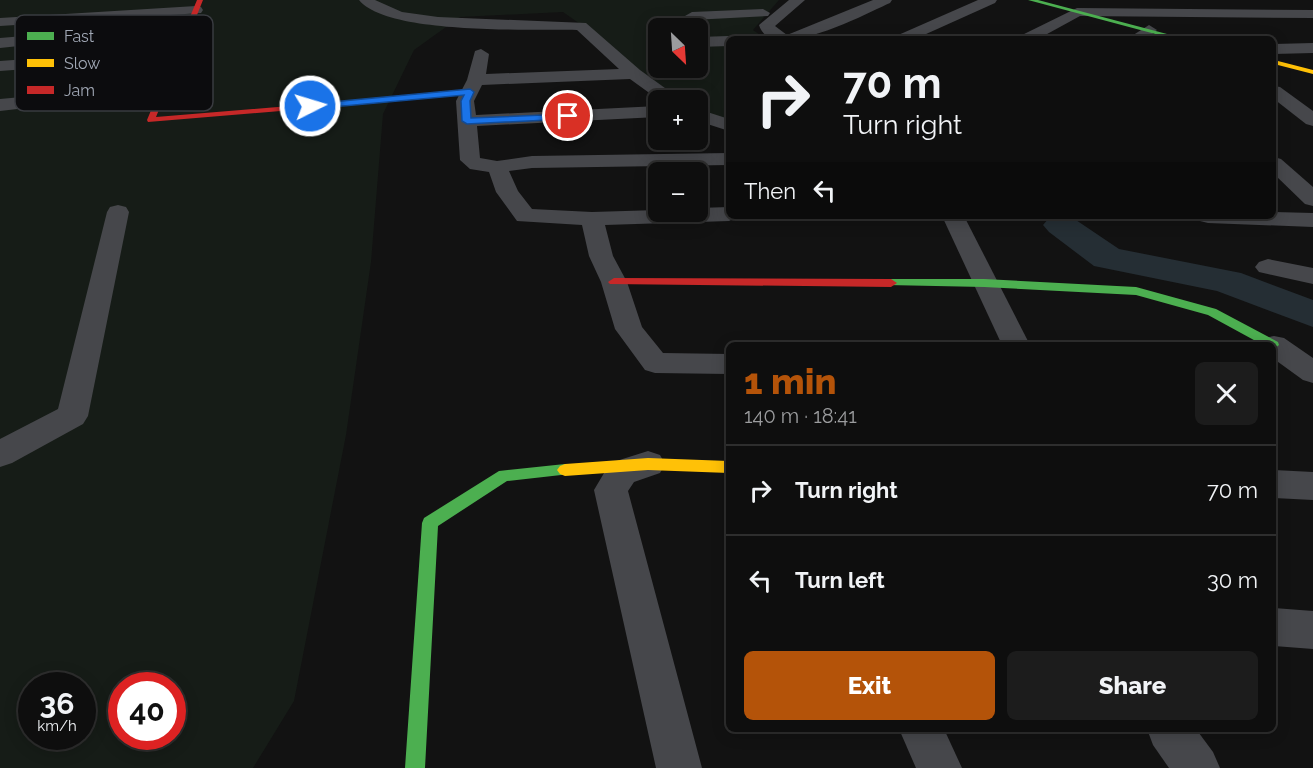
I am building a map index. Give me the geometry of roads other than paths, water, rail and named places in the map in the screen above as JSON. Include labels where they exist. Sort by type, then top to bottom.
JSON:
[{"type":"street","points":[[366,0],[378,8],[400,16],[438,21],[581,26],[634,74],[656,90]]},
{"type":"street","points":[[753,0],[766,18],[768,29],[776,36]]},
{"type":"street","points":[[692,16],[766,18],[798,0]]},
{"type":"street","points":[[788,36],[885,0]]},
{"type":"street","points":[[909,36],[990,0]]},
{"type":"street","points":[[1031,0],[1171,36]]},
{"type":"street","points":[[82,15],[198,5]]},
{"type":"street","points":[[1032,36],[1077,12],[1313,14]]},
{"type":"street","points":[[0,22],[15,21]]},
{"type":"street","points":[[1140,36],[1149,30]]},
{"type":"street","points":[[708,42],[726,41]]},
{"type":"street","points":[[0,43],[15,42]]},
{"type":"street","points":[[1276,49],[1313,48]]},
{"type":"street","points":[[481,54],[473,86],[465,101],[470,160],[477,165],[498,167],[676,150],[726,158]]},
{"type":"street","points":[[1276,63],[1313,72]]},
{"type":"street","points":[[0,66],[15,65]]},
{"type":"street","points":[[155,111],[151,120],[473,86],[634,74]]},
{"type":"street","points":[[1276,93],[1311,119]]},
{"type":"street","points":[[0,105],[15,104]]},
{"type":"street","points":[[467,121],[648,112]]},
{"type":"street","points":[[708,118],[726,124]]},
{"type":"street","points":[[1283,119],[1311,119]]},
{"type":"street","points":[[1276,165],[1313,199]]},
{"type":"street","points":[[498,167],[507,192],[525,216],[592,219],[726,214]]},
{"type":"street","points":[[1290,178],[1313,178]]},
{"type":"street","points":[[0,454],[72,416],[118,212]]},
{"type":"street","points":[[1276,218],[1313,220]]},
{"type":"street","points":[[592,219],[601,256],[614,282],[629,329],[656,363],[726,364]]},
{"type":"street","points":[[954,219],[1014,342]]},
{"type":"street","points":[[1268,267],[1313,276]]},
{"type":"street","points":[[614,282],[984,283],[1136,291],[1212,312],[1267,342]]},
{"type":"street","points":[[1276,347],[1313,374]]},
{"type":"street","points":[[1276,374],[1313,374]]},
{"type":"street","points":[[415,768],[430,523],[504,475],[648,464],[726,467]]},
{"type":"street","points":[[648,464],[622,472],[611,490],[679,768]]},
{"type":"street","points":[[1276,484],[1313,486]]},
{"type":"street","points":[[1276,627],[1313,630]]},
{"type":"street","points":[[922,732],[939,768]]},
{"type":"street","points":[[1171,732],[1197,768]]},
{"type":"waterway","points":[[1061,225],[1107,258],[1227,281],[1313,314]]}]
